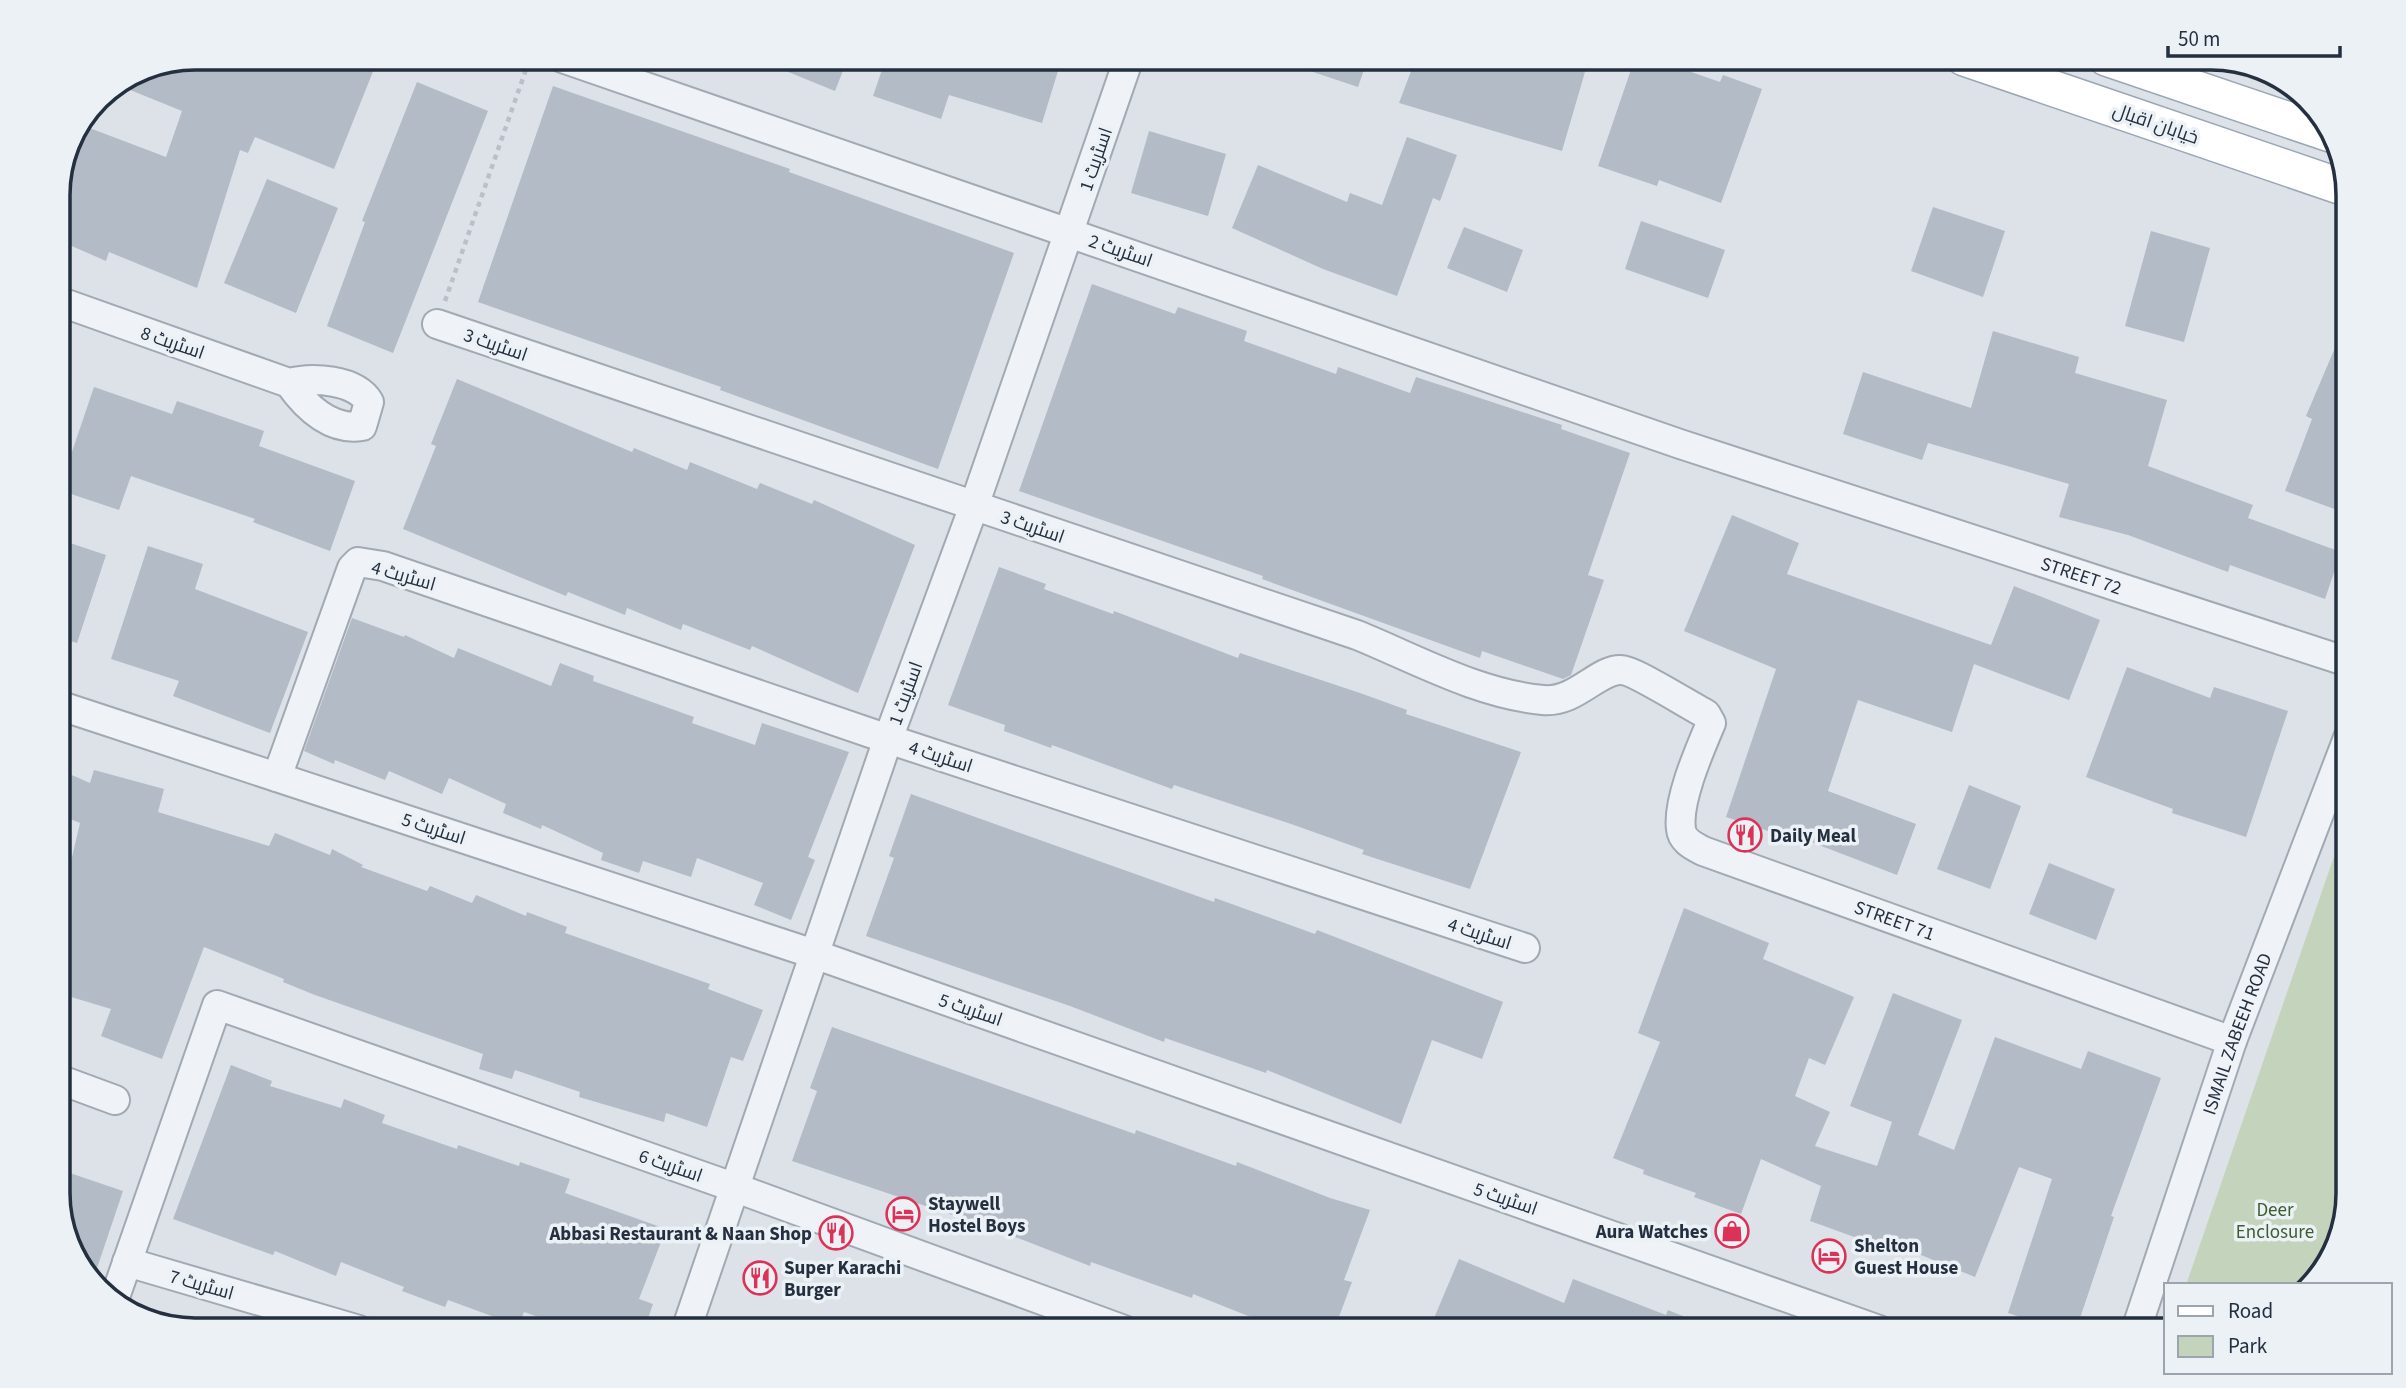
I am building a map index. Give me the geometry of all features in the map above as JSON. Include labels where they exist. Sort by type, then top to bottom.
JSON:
[{"type":"main road","name":"خیابان اقبال","points":[[2000,70],[2336,185]]},
{"type":"main road","points":[[2141,70],[2318,130]]},
{"type":"street","name":"اسٹریٹ 2","points":[[597,70],[1814,489]]},
{"type":"street","name":"اسٹریٹ 1","points":[[690,1318],[888,739],[974,506],[1125,70]]},
{"type":"street","name":"اسٹریٹ 8","points":[[70,305],[289,383]]},
{"type":"street","name":"اسٹریٹ 3","points":[[437,324],[1357,635],[1492,690],[1547,700],[1575,694],[1609,673],[1625,670],[1706,714]]},
{"type":"street","name":"STREET 72","points":[[1814,489],[2336,658]]},
{"type":"street","name":"اسٹریٹ 4","points":[[277,777],[352,568],[358,562],[383,566],[888,739],[1525,948]]},
{"type":"street","name":"اسٹریٹ 5","points":[[70,709],[814,954],[1845,1318]]},
{"type":"street","name":"STREET 71","points":[[1706,714],[1711,723],[1698,755],[1681,830],[1688,843],[1703,851],[2232,1041]]},
{"type":"street","name":"ISMAIL ZABEEH ROAD","points":[[2140,1318],[2232,1041],[2336,769]]},
{"type":"street","name":"اسٹریٹ 6","points":[[127,1262],[217,1005],[736,1188],[1091,1318]]},
{"type":"street","points":[[70,1083],[115,1100]]},
{"type":"street","points":[[117,1291],[127,1262]]},
{"type":"street","name":"اسٹریٹ 7","points":[[127,1262],[318,1318]]},
{"type":"path","points":[[437,324],[526,70]]},
{"type":"green space","points":[[2228,71],[2259,79],[2273,87]]},
{"type":"green space","name":"Deer Enclosure","points":[[2336,851],[2336,1193],[2332,1226],[2327,1241],[2310,1269],[2297,1283],[2187,1283]]},
{"type":"building","points":[[374,70],[334,169],[255,137],[248,153],[240,150],[197,288],[109,252],[106,261],[70,245],[71,179],[79,147],[90,128],[166,157],[182,111],[128,89],[147,79],[179,71]]},
{"type":"building","points":[[783,70],[843,70],[835,91]]},
{"type":"building","points":[[882,70],[1058,70],[1042,123],[949,95],[941,119],[873,96]]},
{"type":"building","points":[[1307,70],[1364,70],[1358,87]]},
{"type":"building","points":[[1411,70],[1586,70],[1562,151],[1399,103]]},
{"type":"building","points":[[1631,70],[1686,70],[1720,82],[1723,75],[1762,89],[1721,203],[1659,180],[1657,186],[1598,166]]},
{"type":"building","points":[[417,82],[488,111],[393,353],[327,326],[365,222],[362,221]]},
{"type":"building","points":[[553,86],[790,169],[789,172],[1014,253],[938,469],[720,390],[721,387],[478,302]]},
{"type":"building","points":[[1149,131],[1226,154],[1208,216],[1131,193]]},
{"type":"building","points":[[1407,137],[1457,155],[1440,201],[1433,198],[1397,296],[1323,269],[1232,228],[1258,165],[1347,202],[1350,193],[1382,205]]},
{"type":"building","points":[[267,179],[338,208],[296,313],[224,283]]},
{"type":"building","points":[[1933,207],[2005,231],[1983,297],[1911,271]]},
{"type":"building","points":[[1641,221],[1725,250],[1708,298],[1625,269]]},
{"type":"building","points":[[1464,227],[1523,250],[1507,292],[1447,268]]},
{"type":"building","points":[[2151,231],[2210,248],[2184,342],[2125,326]]},
{"type":"building","points":[[1092,284],[1175,314],[1178,307],[1247,331],[1244,341],[1336,374],[1338,367],[1410,393],[1416,377],[1562,425],[1561,429],[1630,453],[1588,575],[1604,580],[1571,675],[1563,679],[1482,651],[1480,658],[1262,579],[1263,576],[1019,491]]},
{"type":"building","points":[[1993,331],[2079,357],[2075,373],[2167,400],[2148,466],[2253,505],[2248,518],[2336,550],[2336,567],[2325,599],[2230,565],[2228,572],[2128,535],[2059,517],[2069,484],[1928,443],[1922,460],[1843,434],[1863,372],[1971,408]]},
{"type":"building","points":[[2336,345],[2336,510],[2285,491],[2312,419],[2306,416]]},
{"type":"building","points":[[457,379],[632,452],[634,448],[687,470],[690,462],[757,489],[760,483],[812,504],[814,500],[915,545],[858,693],[752,646],[750,650],[683,624],[681,630],[627,608],[625,615],[568,592],[566,596],[403,529],[436,446],[431,444]]},
{"type":"building","points":[[94,387],[172,414],[177,401],[264,431],[259,446],[355,481],[330,551],[253,522],[255,519],[131,476],[119,510],[70,494],[70,458]]},
{"type":"building","points":[[1732,515],[1799,543],[1787,574],[1991,645],[2014,586],[2100,620],[2069,700],[1974,664],[1952,732],[1858,700],[1828,791],[1916,824],[1897,875],[1811,842],[1810,845],[1726,817],[1776,669],[1684,631]]},
{"type":"building","points":[[70,543],[106,555],[77,643],[70,641]]},
{"type":"building","points":[[148,546],[203,564],[195,589],[308,632],[270,733],[173,696],[179,681],[111,659]]},
{"type":"building","points":[[999,567],[1046,584],[1044,589],[1113,614],[1114,611],[1238,658],[1240,653],[1360,693],[1407,710],[1406,714],[1521,752],[1470,889],[1362,854],[1364,850],[1294,825],[1174,785],[1172,789],[1052,745],[1051,748],[1004,731],[1005,725],[948,705]]},
{"type":"building","points":[[352,618],[404,637],[405,635],[454,658],[458,648],[551,686],[560,663],[594,676],[593,681],[694,717],[692,723],[755,745],[762,723],[849,752],[808,857],[815,860],[791,920],[754,905],[763,883],[697,858],[691,877],[643,861],[639,873],[601,860],[603,853],[542,825],[541,829],[503,813],[506,804],[449,778],[442,794],[389,771],[385,780],[335,760],[334,764],[304,751]]},
{"type":"building","points":[[2127,667],[2210,698],[2214,687],[2288,711],[2246,837],[2172,813],[2173,809],[2086,777]]},
{"type":"building","points":[[94,770],[164,789],[158,812],[269,846],[275,833],[330,855],[332,849],[363,865],[361,867],[427,891],[430,886],[472,903],[476,895],[526,916],[527,912],[567,927],[565,933],[710,984],[708,989],[763,1010],[743,1061],[731,1057],[707,1127],[666,1113],[664,1122],[579,1097],[580,1092],[515,1070],[512,1079],[479,1069],[483,1054],[315,995],[283,982],[284,979],[204,947],[162,1059],[101,1036],[111,1009],[70,997],[70,866],[80,823],[70,819],[70,774],[90,783]]},
{"type":"building","points":[[1969,785],[2021,806],[1990,889],[1937,869]]},
{"type":"building","points":[[911,794],[1214,902],[1215,898],[1315,934],[1317,930],[1503,1002],[1482,1059],[1432,1040],[1401,1124],[1267,1070],[1266,1073],[1165,1038],[1164,1042],[1070,1006],[866,936],[894,858],[889,856]]},
{"type":"building","points":[[2049,863],[2115,889],[2096,940],[2029,914]]},
{"type":"building","points":[[1684,908],[1769,943],[1763,959],[1854,997],[1825,1065],[1809,1058],[1795,1096],[1830,1112],[1815,1146],[1877,1166],[1892,1122],[1850,1106],[1893,993],[1962,1020],[1918,1135],[1954,1150],[1995,1037],[2081,1069],[2088,1051],[2161,1078],[2111,1216],[2114,1217],[2080,1318],[2023,1318],[2008,1313],[2052,1179],[2019,1167],[1975,1277],[1884,1240],[1882,1247],[1810,1221],[1821,1186],[1761,1159],[1741,1214],[1694,1197],[1696,1193],[1643,1174],[1644,1170],[1613,1158],[1660,1042],[1638,1033]]},
{"type":"building","points":[[832,1027],[1135,1134],[1136,1130],[1236,1166],[1237,1162],[1330,1198],[1370,1210],[1344,1280],[1352,1282],[1338,1318],[1253,1318],[1193,1294],[1192,1298],[1091,1262],[1090,1266],[997,1230],[792,1161],[817,1091],[810,1088]]},
{"type":"building","points":[[231,1065],[272,1081],[270,1086],[341,1108],[344,1099],[385,1115],[382,1123],[457,1149],[458,1145],[519,1166],[520,1162],[570,1179],[565,1193],[666,1229],[639,1299],[653,1304],[648,1318],[541,1318],[524,1312],[522,1318],[497,1318],[448,1300],[445,1307],[402,1291],[404,1287],[341,1262],[336,1276],[275,1251],[273,1255],[173,1219]]},
{"type":"building","points":[[70,1173],[123,1191],[97,1270],[83,1248],[72,1218]]},
{"type":"building","points":[[1459,1259],[1564,1303],[1573,1279],[1666,1315],[1668,1310],[1688,1318],[1434,1318]]},
{"type":"place","name":"Daily Meal","points":[[1745,835]]},
{"type":"place","name":"Staywell Hostel Boys","points":[[903,1214]]},
{"type":"place","name":"Aura Watches","points":[[1732,1231]]},
{"type":"place","name":"Abbasi Restaurant & Naan Shop","points":[[836,1233]]},
{"type":"place","name":"Shelton Guest House","points":[[1829,1256]]},
{"type":"place","name":"Super Karachi Burger","points":[[760,1278]]}]
